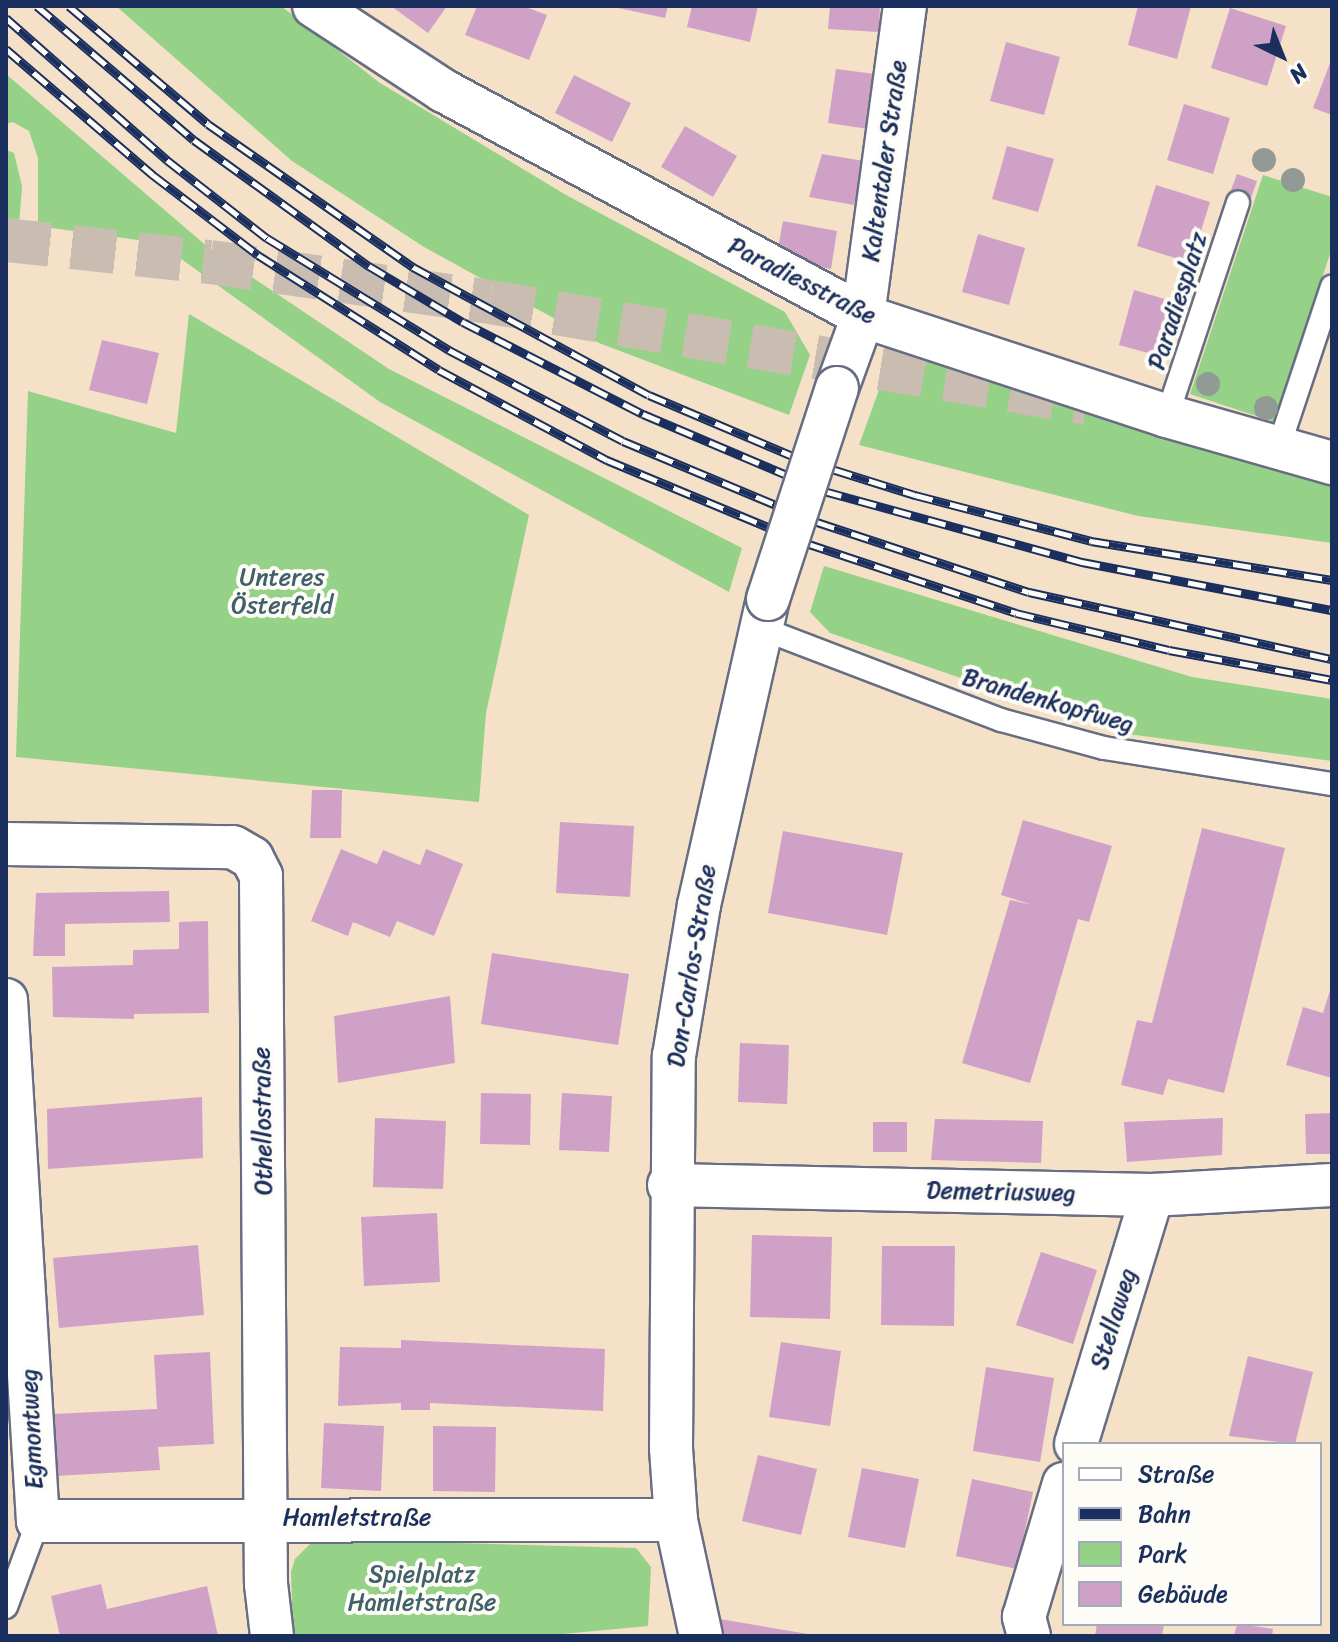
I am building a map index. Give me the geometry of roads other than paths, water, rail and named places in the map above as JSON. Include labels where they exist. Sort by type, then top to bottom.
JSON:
[{"type":"street","name":"Paradiesstraße","points":[[314,6],[444,91],[863,316],[1167,416],[1332,463]]},
{"type":"street","name":"Kaltentaler Straße","points":[[863,316],[905,6]]},
{"type":"street","name":"Don-Carlos-Straße","points":[[701,1636],[676,1520],[671,1448],[669,1185],[674,1056],[696,920],[764,614],[863,316]]},
{"type":"street","name":"Othellostraße","points":[[6,844],[233,847],[252,858],[261,876],[266,1518],[272,1636]]},
{"type":"street","name":"Egmontweg","points":[[6,1000],[38,1521]]},
{"type":"street","name":"Demetriusweg","points":[[669,1185],[1152,1195],[1332,1185]]},
{"type":"street","name":"Stellaweg","points":[[1077,1442],[1152,1195]]},
{"type":"street","points":[[1029,1636],[1024,1617],[1062,1491]]},
{"type":"street","name":"Hamletstraße","points":[[38,1521],[266,1518],[676,1520]]},
{"type":"lane","name":"Paradiesplatz","points":[[1167,416],[1238,202]]},
{"type":"lane","points":[[1279,446],[1332,287]]},
{"type":"lane","name":"Brandenkopfweg","points":[[764,614],[1001,720],[1104,748],[1332,784]]},
{"type":"lane","points":[[6,1607],[38,1521]]},
{"type":"tunnel","points":[[6,240],[210,262],[490,302],[1087,403]]},
{"type":"railway","points":[[37,6],[194,140],[369,266],[463,322],[643,414],[824,491],[1082,562],[1332,610]]},
{"type":"railway","points":[[69,6],[208,124],[413,267],[649,395],[800,459],[915,495],[1091,541],[1332,580]]},
{"type":"railway","points":[[6,18],[167,160],[267,238],[449,350],[623,441],[817,522],[1029,592],[1332,659]]},
{"type":"railway","points":[[6,49],[153,175],[258,255],[439,370],[607,460],[806,543],[1016,613],[1169,650],[1332,680]]},
{"type":"park label","name":"Unteres Österfeld","points":[[282,592]]},
{"type":"park label","name":"Spielplatz Hamletstraße","points":[[422,1589]]}]
